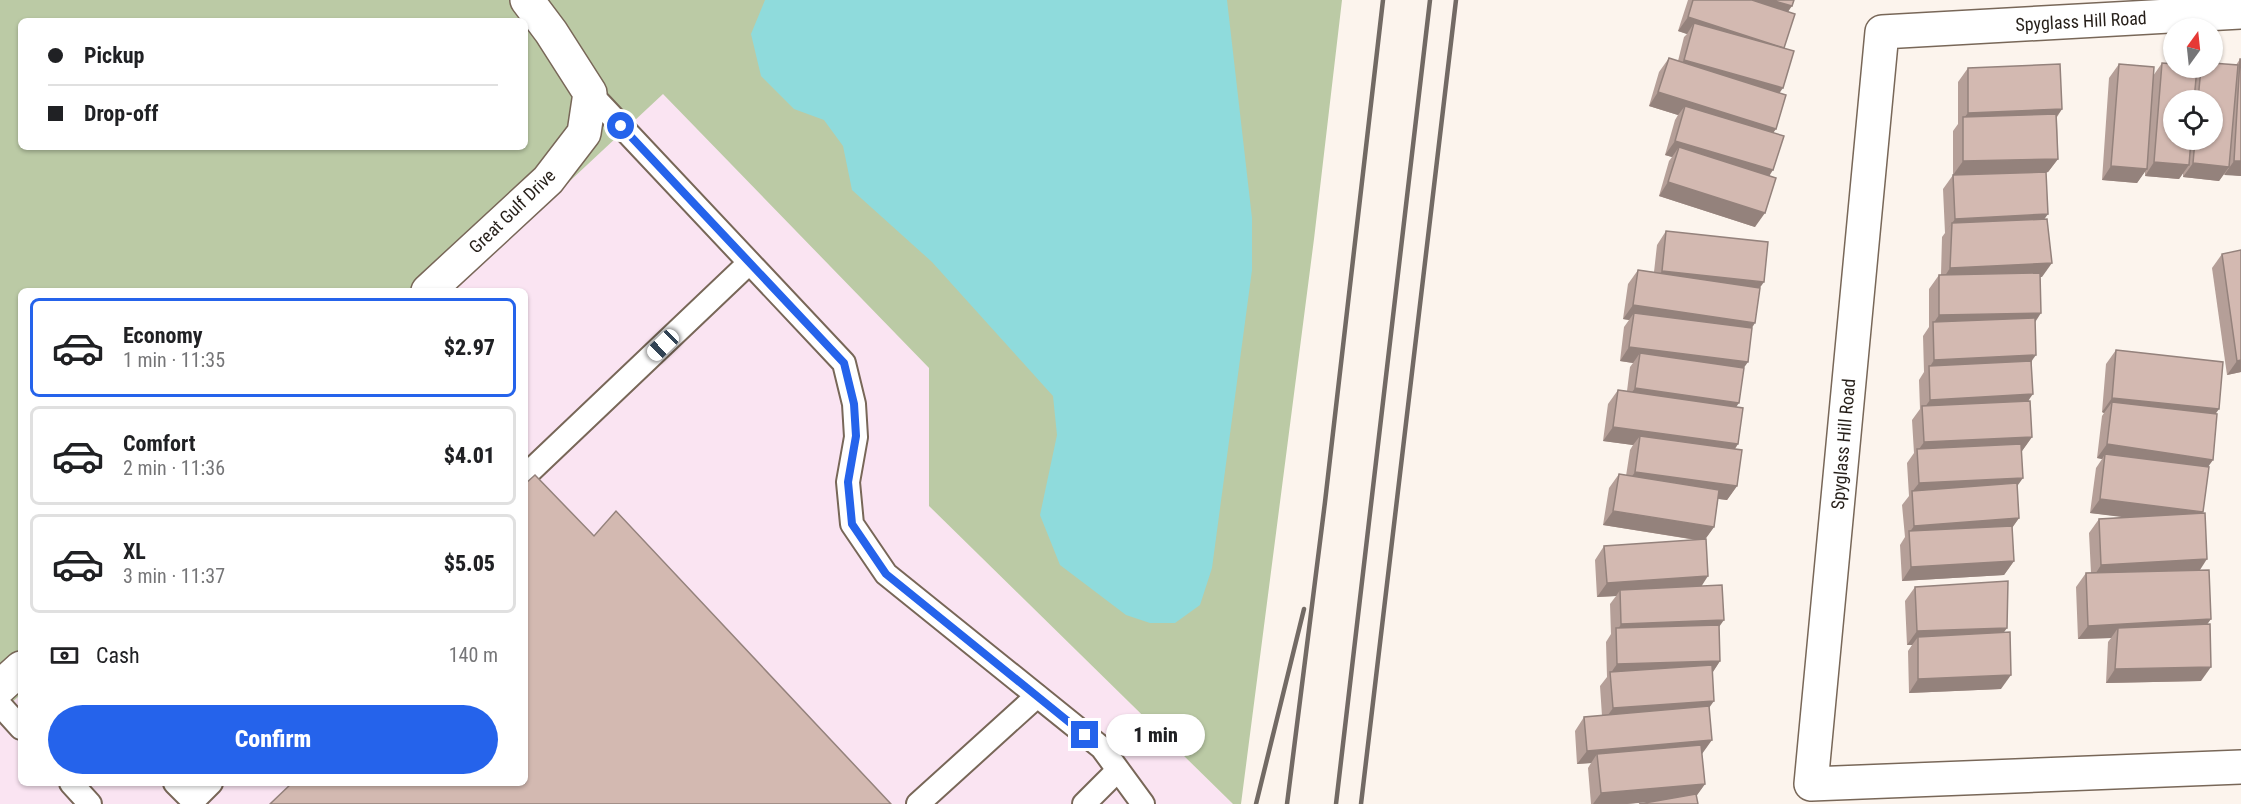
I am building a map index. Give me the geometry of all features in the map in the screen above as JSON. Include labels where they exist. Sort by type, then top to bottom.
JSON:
[{"type":"street","points":[[527,0],[551,32],[590,93]]},
{"type":"street","name":"Spyglass Hill Road","points":[[2241,12],[1882,32],[1810,784],[2241,766]]},
{"type":"street","name":"Great Gulf Drive","points":[[431,288],[548,180],[584,133],[590,93]]},
{"type":"street","points":[[0,687],[18,671]]},
{"type":"lane","points":[[590,93],[844,363],[855,415],[856,436],[848,482],[852,524],[886,574],[1102,748],[1143,804]]},
{"type":"lane","points":[[528,473],[749,263]]},
{"type":"lane","points":[[918,804],[1037,696]]},
{"type":"lane","points":[[0,705],[18,725]]},
{"type":"lane","points":[[1084,804],[1117,771]]},
{"type":"lane","points":[[74,786],[90,804]]},
{"type":"lane","points":[[178,786],[193,801],[208,786]]},
{"type":"shaded area","points":[[663,93],[929,368],[929,506],[1233,804],[0,804],[0,714],[18,697],[18,786],[528,786],[528,288],[455,288]]},
{"type":"green space","points":[[0,0],[1342,0],[1314,239],[1241,804],[1233,804],[929,506],[929,368],[663,94],[455,288],[18,288],[18,697],[0,714]]},
{"type":"water","points":[[765,0],[1227,0],[1252,218],[1252,270],[1212,568],[1200,605],[1175,623],[1150,623],[1126,615],[1060,565],[1040,515],[1057,435],[1053,396],[932,262],[852,190],[843,146],[824,120],[794,109],[761,76],[751,34]]},
{"type":"building","points":[[1693,0],[1752,0],[1795,14],[1784,48],[1688,17]]},
{"type":"building","points":[[1771,0],[1794,0],[1792,6]]},
{"type":"building","points":[[1694,23],[1794,51],[1783,88],[1684,60]]},
{"type":"building","points":[[1669,58],[1786,95],[1776,129],[1658,92]]},
{"type":"building","points":[[2240,59],[2241,161],[2234,161]]},
{"type":"building","points":[[2163,63],[2163,78],[2196,78],[2195,90],[2163,90],[2163,150],[2190,150],[2189,165],[2154,162]]},
{"type":"building","points":[[2060,64],[2062,109],[1968,113],[1968,68]]},
{"type":"building","points":[[2119,64],[2154,67],[2147,169],[2111,166]]},
{"type":"building","points":[[2223,64],[2238,65],[2229,167],[2193,163],[2194,150],[2223,150],[2223,90],[2199,90],[2200,78],[2223,78]]},
{"type":"building","points":[[1685,106],[1784,136],[1773,170],[1675,141]]},
{"type":"building","points":[[2056,114],[2058,159],[1963,161],[1963,117]]},
{"type":"building","points":[[1679,147],[1776,178],[1765,213],[1668,182]]},
{"type":"building","points":[[2046,172],[2048,214],[1955,219],[1953,175]]},
{"type":"building","points":[[2047,219],[2052,263],[1950,268],[1952,223]]},
{"type":"building","points":[[1666,231],[1768,242],[1764,282],[1662,271]]},
{"type":"building","points":[[2241,250],[2241,360],[2237,361],[2222,254]]},
{"type":"building","points":[[1638,270],[1760,288],[1755,323],[1633,305]]},
{"type":"building","points":[[2040,273],[2041,313],[1939,315],[1939,275]]},
{"type":"building","points":[[1634,313],[1752,328],[1748,362],[1629,347]]},
{"type":"building","points":[[2035,318],[2036,355],[1934,360],[1933,322]]},
{"type":"building","points":[[2116,350],[2223,362],[2219,409],[2112,398]]},
{"type":"building","points":[[1640,353],[1744,368],[1739,403],[1635,388]]},
{"type":"building","points":[[2031,361],[2033,394],[1930,400],[1929,366]]},
{"type":"building","points":[[1618,390],[1743,408],[1738,444],[1613,427]]},
{"type":"building","points":[[2030,401],[2032,437],[1924,442],[1922,406]]},
{"type":"building","points":[[2112,402],[2217,414],[2213,460],[2107,444]]},
{"type":"building","points":[[1640,436],[1742,450],[1737,486],[1635,472]]},
{"type":"building","points":[[2021,444],[2023,478],[1919,483],[1917,449]]},
{"type":"building","points":[[2105,454],[2209,467],[2203,512],[2100,499]]},
{"type":"building","points":[[1619,474],[1719,490],[1714,527],[1613,511]]},
{"type":"building","points":[[535,475],[594,536],[616,511],[891,804],[270,804],[289,786],[528,786],[528,481]]},
{"type":"building","points":[[2017,483],[2019,518],[1914,526],[1912,491]]},
{"type":"building","points":[[2205,513],[2207,559],[2101,565],[2099,519]]},
{"type":"building","points":[[2012,526],[2014,561],[1911,567],[1909,531]]},
{"type":"building","points":[[1706,539],[1708,576],[1607,583],[1604,546]]},
{"type":"building","points":[[2209,570],[2211,619],[2088,626],[2086,573]]},
{"type":"building","points":[[2008,581],[2007,628],[1917,631],[1915,587]]},
{"type":"building","points":[[1722,585],[1724,620],[1621,624],[1620,590]]},
{"type":"building","points":[[2210,624],[2211,667],[2115,669],[2118,628]]},
{"type":"building","points":[[1719,625],[1720,661],[1617,664],[1616,628]]},
{"type":"building","points":[[2010,632],[2011,675],[1918,679],[1918,637]]},
{"type":"building","points":[[1712,665],[1714,701],[1613,708],[1610,672]]},
{"type":"building","points":[[1709,706],[1712,740],[1587,751],[1584,717]]},
{"type":"building","points":[[1701,745],[1705,784],[1601,793],[1597,754]]},
{"type":"building","points":[[1696,794],[1698,804],[1639,804]]},
{"type":"railway","points":[[1287,804],[1325,502],[1383,0]]},
{"type":"railway","points":[[1336,804],[1430,0]]},
{"type":"railway","points":[[1361,804],[1456,0]]},
{"type":"railway","points":[[1256,804],[1304,609]]},
{"type":"route","points":[[621,126],[844,363],[854,404],[856,436],[848,482],[852,524],[886,574],[1085,735]]}]
